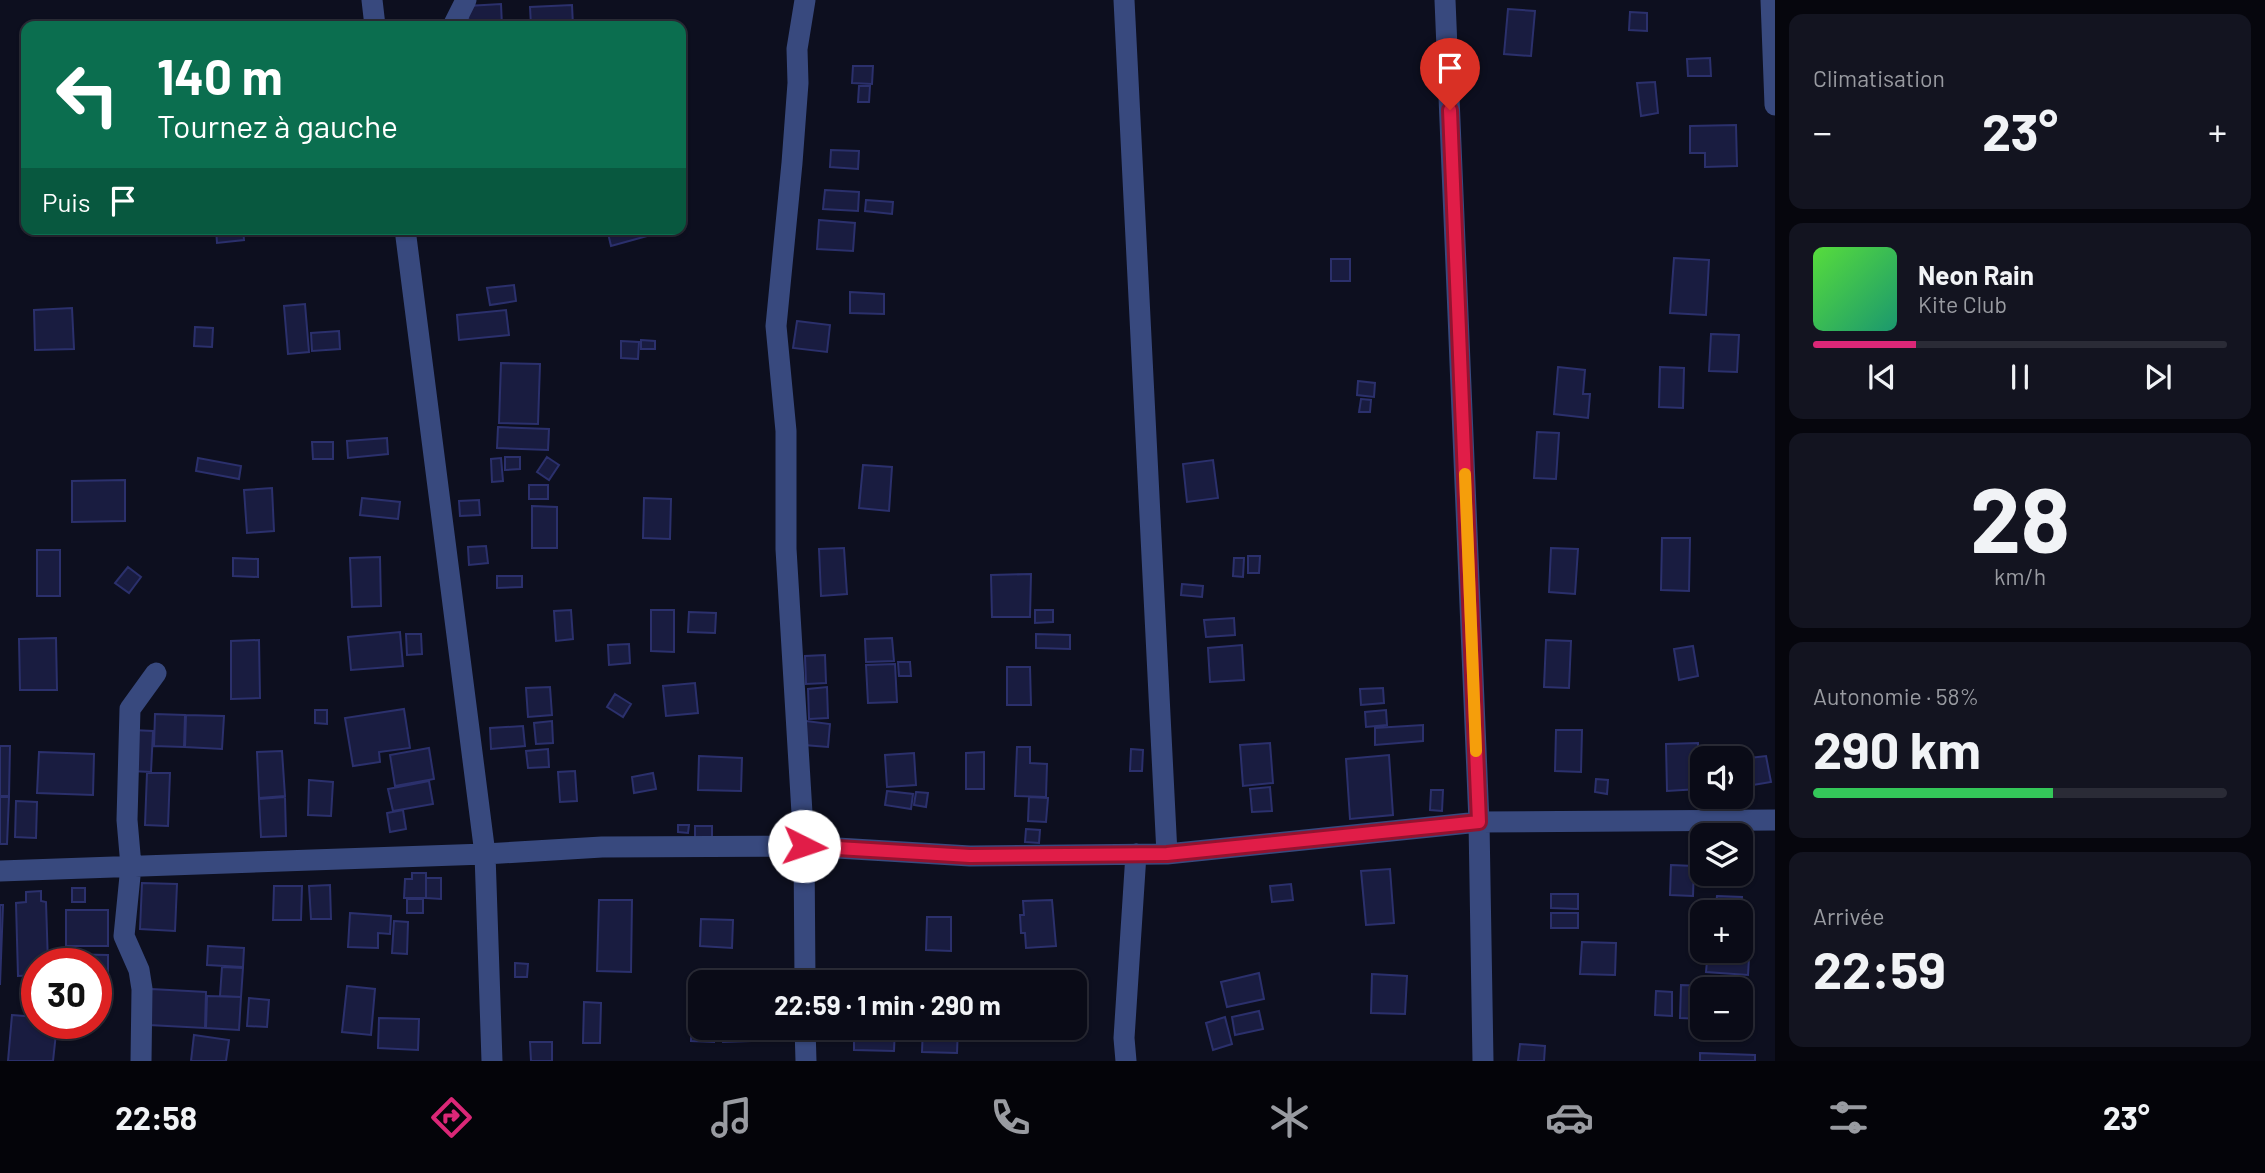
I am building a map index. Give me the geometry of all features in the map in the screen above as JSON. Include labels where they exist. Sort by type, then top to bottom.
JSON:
[{"type":"street","points":[[372,0],[374,21]]},
{"type":"street","points":[[456,21],[466,0]]},
{"type":"street","points":[[805,970],[804,846],[786,549],[786,431],[776,326],[792,163],[798,83],[797,49],[806,0]]},
{"type":"street","points":[[1124,0],[1167,854]]},
{"type":"street","points":[[1445,0],[1479,822],[1483,1061]]},
{"type":"street","points":[[1771,0],[1775,105]]},
{"type":"street","points":[[406,235],[485,854],[492,1061]]},
{"type":"street","points":[[141,1061],[142,989],[139,970],[124,936],[131,866],[127,820],[130,709],[156,673]]},
{"type":"street","points":[[0,871],[485,854],[602,847],[804,846],[970,856],[1167,854],[1479,822],[1775,820]]},
{"type":"street","points":[[1126,1061],[1124,1038],[1136,854]]},
{"type":"street","points":[[805,1040],[806,1061]]},
{"type":"building","points":[[501,4],[502,21],[468,21],[467,6]]},
{"type":"building","points":[[572,5],[573,21],[531,21],[530,7]]},
{"type":"building","points":[[1508,9],[1535,11],[1531,56],[1504,54]]},
{"type":"building","points":[[1630,12],[1647,13],[1647,31],[1629,30]]},
{"type":"building","points":[[1710,58],[1711,76],[1688,76],[1687,59]]},
{"type":"building","points":[[853,66],[873,66],[872,84],[852,83]]},
{"type":"building","points":[[1655,82],[1658,113],[1641,116],[1637,83]]},
{"type":"building","points":[[859,86],[870,86],[869,102],[858,102]]},
{"type":"building","points":[[1736,125],[1737,166],[1705,167],[1705,153],[1690,153],[1690,126]]},
{"type":"building","points":[[831,150],[859,151],[858,169],[830,167]]},
{"type":"building","points":[[825,190],[859,192],[858,211],[823,209]]},
{"type":"building","points":[[866,200],[893,202],[892,214],[865,211]]},
{"type":"building","points":[[819,220],[855,223],[853,251],[817,249]]},
{"type":"building","points":[[216,235],[244,235],[244,240],[217,243]]},
{"type":"building","points":[[608,235],[651,235],[611,246]]},
{"type":"building","points":[[1674,258],[1709,260],[1706,315],[1670,313]]},
{"type":"building","points":[[1331,259],[1350,259],[1350,281],[1331,281]]},
{"type":"building","points":[[514,285],[516,301],[490,305],[487,288]]},
{"type":"building","points":[[850,292],[884,294],[884,314],[850,313]]},
{"type":"building","points":[[305,304],[309,352],[288,354],[284,306]]},
{"type":"building","points":[[72,308],[74,349],[35,350],[34,310]]},
{"type":"building","points":[[506,310],[509,335],[459,340],[457,315]]},
{"type":"building","points":[[797,321],[830,325],[827,352],[793,348]]},
{"type":"building","points":[[195,327],[213,328],[212,347],[194,346]]},
{"type":"building","points":[[339,331],[340,349],[312,351],[311,333]]},
{"type":"building","points":[[1711,334],[1739,335],[1737,372],[1709,371]]},
{"type":"building","points":[[641,340],[655,341],[655,349],[641,349]]},
{"type":"building","points":[[621,341],[639,342],[638,359],[621,358]]},
{"type":"building","points":[[501,363],[540,364],[538,424],[499,423]]},
{"type":"building","points":[[1558,367],[1585,370],[1583,394],[1590,394],[1588,418],[1554,414]]},
{"type":"building","points":[[1660,367],[1684,368],[1683,408],[1659,407]]},
{"type":"building","points":[[1358,381],[1375,383],[1374,397],[1357,395]]},
{"type":"building","points":[[1361,399],[1371,400],[1370,412],[1359,412]]},
{"type":"building","points":[[498,427],[549,429],[548,450],[497,448]]},
{"type":"building","points":[[1537,432],[1559,433],[1556,479],[1534,478]]},
{"type":"building","points":[[387,438],[388,454],[348,458],[347,441]]},
{"type":"building","points":[[312,442],[333,442],[333,459],[313,459]]},
{"type":"building","points":[[505,457],[520,457],[520,469],[505,470]]},
{"type":"building","points":[[547,457],[559,465],[549,480],[537,472]]},
{"type":"building","points":[[198,458],[241,466],[239,479],[196,471]]},
{"type":"building","points":[[501,458],[503,481],[492,482],[491,459]]},
{"type":"building","points":[[1213,460],[1218,498],[1187,502],[1183,464]]},
{"type":"building","points":[[863,465],[892,467],[889,511],[859,508]]},
{"type":"building","points":[[125,480],[125,521],[72,522],[72,481]]},
{"type":"building","points":[[529,485],[548,485],[548,499],[529,499]]},
{"type":"building","points":[[272,488],[274,531],[247,533],[244,490]]},
{"type":"building","points":[[362,498],[400,502],[398,519],[360,515]]},
{"type":"building","points":[[644,498],[671,499],[670,539],[643,538]]},
{"type":"building","points":[[479,500],[480,515],[460,516],[459,501]]},
{"type":"building","points":[[532,506],[557,507],[557,548],[532,548]]},
{"type":"building","points":[[1662,538],[1690,538],[1689,591],[1661,590]]},
{"type":"building","points":[[486,546],[488,563],[469,565],[468,547]]},
{"type":"building","points":[[844,548],[847,594],[821,596],[819,549]]},
{"type":"building","points":[[1551,548],[1578,549],[1575,594],[1549,592]]},
{"type":"building","points":[[37,550],[60,550],[60,596],[37,596]]},
{"type":"building","points":[[1248,556],[1260,556],[1259,573],[1248,573]]},
{"type":"building","points":[[380,557],[381,606],[352,607],[350,558]]},
{"type":"building","points":[[233,558],[258,559],[258,577],[233,576]]},
{"type":"building","points":[[1234,558],[1244,558],[1243,577],[1233,576]]},
{"type":"building","points":[[128,567],[141,577],[129,593],[115,583]]},
{"type":"building","points":[[1031,574],[1030,617],[992,617],[991,575]]},
{"type":"building","points":[[497,576],[522,576],[522,587],[497,588]]},
{"type":"building","points":[[1182,584],[1203,586],[1202,597],[1181,595]]},
{"type":"building","points":[[571,610],[573,639],[556,641],[554,611]]},
{"type":"building","points":[[651,610],[674,610],[674,652],[651,651]]},
{"type":"building","points":[[1035,610],[1053,610],[1053,622],[1035,623]]},
{"type":"building","points":[[689,612],[716,613],[715,633],[688,632]]},
{"type":"building","points":[[1234,618],[1235,635],[1206,637],[1204,620]]},
{"type":"building","points":[[400,632],[403,666],[351,670],[348,637]]},
{"type":"building","points":[[406,634],[421,634],[422,654],[407,655]]},
{"type":"building","points":[[1036,634],[1070,635],[1070,649],[1036,648]]},
{"type":"building","points":[[56,638],[57,690],[20,690],[19,639]]},
{"type":"building","points":[[892,638],[894,661],[866,662],[865,639]]},
{"type":"building","points":[[259,640],[260,698],[231,699],[231,641]]},
{"type":"building","points":[[1546,640],[1571,641],[1569,688],[1544,687]]},
{"type":"building","points":[[629,644],[630,663],[609,665],[608,645]]},
{"type":"building","points":[[1242,645],[1244,680],[1210,682],[1208,648]]},
{"type":"building","points":[[1693,646],[1698,676],[1679,680],[1674,649]]},
{"type":"building","points":[[825,655],[826,683],[806,684],[805,656]]},
{"type":"building","points":[[898,662],[910,662],[911,676],[899,676]]},
{"type":"building","points":[[895,664],[897,702],[868,703],[866,665]]},
{"type":"building","points":[[1007,667],[1030,667],[1031,705],[1007,705]]},
{"type":"building","points":[[695,683],[698,713],[666,716],[663,686]]},
{"type":"building","points":[[550,687],[552,715],[528,717],[526,688]]},
{"type":"building","points":[[827,687],[828,718],[809,719],[808,689]]},
{"type":"building","points":[[1383,688],[1384,703],[1361,705],[1360,689]]},
{"type":"building","points":[[615,694],[631,704],[623,717],[607,707]]},
{"type":"building","points":[[404,709],[410,748],[379,752],[380,762],[353,766],[345,718]]},
{"type":"building","points":[[315,710],[327,710],[327,724],[315,723]]},
{"type":"building","points":[[1386,710],[1387,725],[1366,727],[1365,712]]},
{"type":"building","points":[[155,714],[185,715],[184,747],[154,746]]},
{"type":"building","points":[[186,715],[224,716],[222,749],[185,747]]},
{"type":"building","points":[[552,721],[553,743],[536,744],[534,723]]},
{"type":"building","points":[[806,721],[830,724],[828,747],[804,745]]},
{"type":"building","points":[[1423,725],[1423,741],[1375,745],[1375,728]]},
{"type":"building","points":[[523,726],[525,746],[491,749],[490,728]]},
{"type":"building","points":[[132,730],[153,731],[151,772],[131,771]]},
{"type":"building","points":[[1556,730],[1582,730],[1581,772],[1555,771]]},
{"type":"building","points":[[1270,743],[1273,783],[1243,786],[1240,745]]},
{"type":"building","points":[[1698,743],[1698,746],[1690,746],[1690,790],[1667,791],[1666,744]]},
{"type":"building","points":[[0,746],[10,746],[9,796],[0,796]]},
{"type":"building","points":[[1017,747],[1030,747],[1030,763],[1047,764],[1046,797],[1015,796]]},
{"type":"building","points":[[429,748],[434,779],[395,786],[390,755]]},
{"type":"building","points":[[548,749],[549,767],[528,768],[526,751]]},
{"type":"building","points":[[1131,749],[1143,750],[1142,771],[1130,771]]},
{"type":"building","points":[[282,751],[285,796],[259,798],[257,752]]},
{"type":"building","points":[[39,752],[94,754],[93,795],[37,793]]},
{"type":"building","points":[[984,752],[984,789],[966,789],[966,753]]},
{"type":"building","points":[[914,753],[916,785],[887,787],[885,755]]},
{"type":"building","points":[[1389,755],[1393,815],[1350,819],[1346,759]]},
{"type":"building","points":[[699,756],[742,758],[741,791],[698,790]]},
{"type":"building","points":[[1766,756],[1771,782],[1753,785],[1753,758]]},
{"type":"building","points":[[575,771],[577,801],[560,802],[558,772]]},
{"type":"building","points":[[147,773],[170,773],[168,826],[145,825]]},
{"type":"building","points":[[653,773],[656,789],[634,793],[632,777]]},
{"type":"building","points":[[1596,779],[1608,780],[1607,794],[1595,792]]},
{"type":"building","points":[[309,780],[333,782],[331,816],[308,815]]},
{"type":"building","points":[[429,781],[433,804],[393,811],[388,789]]},
{"type":"building","points":[[1270,787],[1272,811],[1252,812],[1250,789]]},
{"type":"building","points":[[1431,790],[1443,790],[1442,811],[1430,810]]},
{"type":"building","points":[[887,791],[913,794],[911,809],[885,805]]},
{"type":"building","points":[[916,792],[928,793],[926,807],[914,805]]},
{"type":"building","points":[[0,797],[9,797],[7,844],[0,844]]},
{"type":"building","points":[[285,797],[286,836],[261,837],[259,799]]},
{"type":"building","points":[[1029,797],[1048,798],[1046,822],[1028,821]]},
{"type":"building","points":[[16,801],[37,802],[36,838],[15,837]]},
{"type":"building","points":[[403,810],[406,829],[390,832],[387,813]]},
{"type":"building","points":[[678,825],[689,825],[688,833],[678,832]]},
{"type":"building","points":[[695,826],[712,826],[712,842],[695,841]]},
{"type":"building","points":[[1026,829],[1040,830],[1039,843],[1025,842]]},
{"type":"building","points":[[1671,865],[1690,866],[1693,896],[1670,895]]},
{"type":"building","points":[[1390,869],[1394,923],[1366,925],[1361,871]]},
{"type":"building","points":[[412,873],[426,873],[426,898],[404,898],[405,879],[412,879]]},
{"type":"building","points":[[426,878],[441,878],[441,899],[426,898]]},
{"type":"building","points":[[142,883],[177,884],[175,931],[140,929]]},
{"type":"building","points":[[1291,884],[1293,900],[1272,902],[1270,886]]},
{"type":"building","points":[[330,885],[331,919],[311,919],[309,886]]},
{"type":"building","points":[[274,886],[302,886],[301,920],[273,920]]},
{"type":"building","points":[[72,888],[85,888],[85,902],[72,902]]},
{"type":"building","points":[[41,891],[41,901],[46,902],[47,948],[21,948],[21,976],[18,976],[16,903],[26,902],[26,892]]},
{"type":"building","points":[[1551,894],[1578,894],[1578,909],[1551,908]]},
{"type":"building","points":[[1717,896],[1742,897],[1742,900],[1716,900]]},
{"type":"building","points":[[407,899],[423,899],[423,913],[407,913]]},
{"type":"building","points":[[599,900],[632,900],[631,972],[597,971]]},
{"type":"building","points":[[1052,900],[1056,946],[1026,948],[1025,933],[1021,933],[1020,915],[1024,915],[1023,901]]},
{"type":"building","points":[[0,905],[3,905],[0,985]]},
{"type":"building","points":[[66,910],[108,910],[108,946],[66,946]]},
{"type":"building","points":[[350,913],[391,916],[390,934],[378,933],[378,948],[348,947]]},
{"type":"building","points":[[1551,913],[1578,913],[1578,928],[1551,928]]},
{"type":"building","points":[[927,917],[951,917],[951,951],[926,950]]},
{"type":"building","points":[[701,919],[733,920],[732,948],[700,946]]},
{"type":"building","points":[[394,921],[408,922],[407,954],[392,953]]},
{"type":"building","points":[[1582,942],[1616,943],[1615,975],[1580,974]]},
{"type":"building","points":[[208,946],[244,948],[243,967],[207,965]]},
{"type":"building","points":[[515,963],[528,964],[527,977],[515,977]]},
{"type":"building","points":[[1707,963],[1749,963],[1748,975],[1706,972]]},
{"type":"building","points":[[222,967],[243,968],[241,997],[220,996]]},
{"type":"building","points":[[1259,973],[1264,999],[1227,1007],[1221,982]]},
{"type":"building","points":[[1372,974],[1407,976],[1405,1014],[1371,1013]]},
{"type":"building","points":[[1681,985],[1690,985],[1690,1018],[1680,1018]]},
{"type":"building","points":[[347,986],[375,989],[371,1035],[342,1032]]},
{"type":"building","points":[[151,989],[206,992],[205,1028],[149,1025]]},
{"type":"building","points":[[1656,991],[1672,992],[1672,1016],[1655,1015]]},
{"type":"building","points":[[207,996],[241,997],[239,1030],[206,1028]]},
{"type":"building","points":[[249,998],[269,1000],[267,1027],[247,1026]]},
{"type":"building","points":[[584,1002],[601,1003],[600,1043],[583,1043]]},
{"type":"building","points":[[1259,1011],[1263,1029],[1235,1035],[1232,1017]]},
{"type":"building","points":[[12,1015],[21,1016],[21,1039],[55,1039],[53,1061],[8,1061]]},
{"type":"building","points":[[1225,1017],[1232,1044],[1213,1050],[1206,1023]]},
{"type":"building","points":[[379,1018],[419,1019],[418,1050],[378,1048]]},
{"type":"building","points":[[194,1035],[229,1040],[226,1061],[191,1061]]},
{"type":"building","points":[[714,1040],[714,1042],[691,1041]]},
{"type":"building","points":[[723,1040],[751,1040],[751,1041]]},
{"type":"building","points":[[854,1040],[894,1040],[894,1051],[854,1050]]},
{"type":"building","points":[[922,1040],[958,1040],[957,1053],[922,1052]]},
{"type":"building","points":[[530,1042],[552,1042],[552,1061],[531,1061]]},
{"type":"building","points":[[1520,1044],[1545,1046],[1544,1061],[1518,1061]]},
{"type":"building","points":[[1700,1053],[1755,1055],[1755,1061],[1700,1061]]},
{"type":"slow traffic","points":[[1465,474],[1476,751]]},
{"type":"route","points":[[804,846],[970,856],[1167,854],[1479,822],[1450,110]]}]
